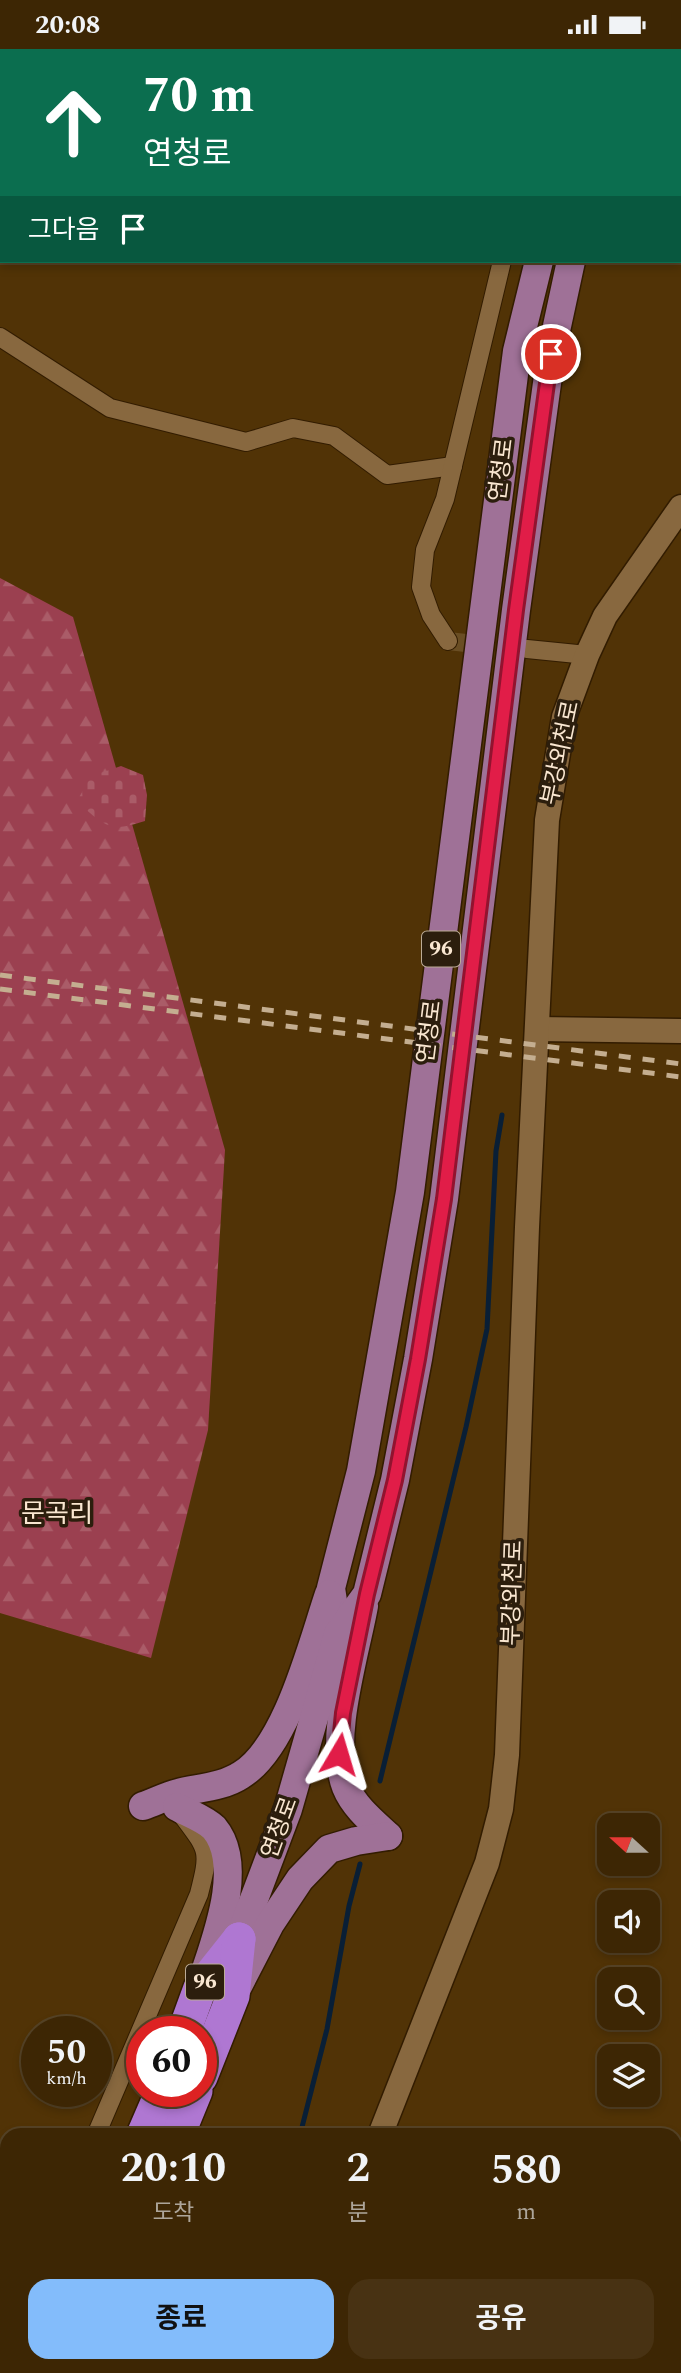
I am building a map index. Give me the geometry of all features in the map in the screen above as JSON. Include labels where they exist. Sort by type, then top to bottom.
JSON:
[{"type":"highway","name":"연청로","points":[[217,2036],[233,1996],[239,1939]]},
{"type":"highway","name":"연청로","points":[[190,2016],[200,1988],[239,1939]]},
{"type":"highway","points":[[146,2128],[155,2107]]},
{"type":"highway","points":[[181,2128],[189,2107]]},
{"type":"main road","name":"연청로","points":[[338,1634],[331,1588],[361,1471],[410,1192],[517,351],[539,263]]},
{"type":"main road","name":"연청로","points":[[239,1939],[288,1809],[338,1634],[367,1594],[395,1480],[444,1199],[518,597],[551,354],[571,263]]},
{"type":"main road","name":"부강외천로","points":[[383,2128],[487,1863],[501,1809],[507,1755],[527,1227],[547,820],[564,717],[605,616],[681,507]]},
{"type":"main road","points":[[537,1029],[681,1031]]},
{"type":"main road","points":[[143,1806],[175,1794],[222,1783],[240,1776],[259,1761],[276,1736],[331,1588]]},
{"type":"main road","points":[[233,1996],[271,1924],[300,1879],[329,1849],[388,1836],[362,1811],[346,1788],[339,1754],[343,1713],[367,1594]]},
{"type":"main road","points":[[177,1807],[212,1827],[226,1847],[227,1880],[223,1915],[200,1988]]},
{"type":"street","points":[[448,641],[431,615],[421,587],[425,550],[445,499],[502,263]]},
{"type":"street","points":[[0,337],[110,408],[246,442],[293,428],[334,436],[387,475],[453,466]]},
{"type":"street","points":[[527,649],[587,655]]},
{"type":"street","points":[[99,2128],[199,1894],[206,1867],[206,1846],[177,1807]]},
{"type":"green space","points":[[0,578],[73,617],[225,1150],[208,1430],[151,1658],[0,1613]]},
{"type":"green space","points":[[121,766],[143,775],[147,795],[145,821],[118,827],[105,824],[83,807],[82,788],[92,776]]},
{"type":"waterway","points":[[380,1781],[466,1427],[487,1329],[496,1151],[502,1115]]},
{"type":"waterway","points":[[302,2128],[327,2029],[349,1906],[360,1864]]},
{"type":"tunnel","points":[[448,641],[521,649]]},
{"type":"railway","points":[[0,975],[681,1064]]},
{"type":"railway","points":[[0,989],[681,1077]]},
{"type":"district","name":"문곡리","points":[[57,1514]]},
{"type":"route","points":[[339,1754],[343,1713],[367,1594],[395,1480],[418,1359],[444,1199],[516,610],[551,354]]}]
